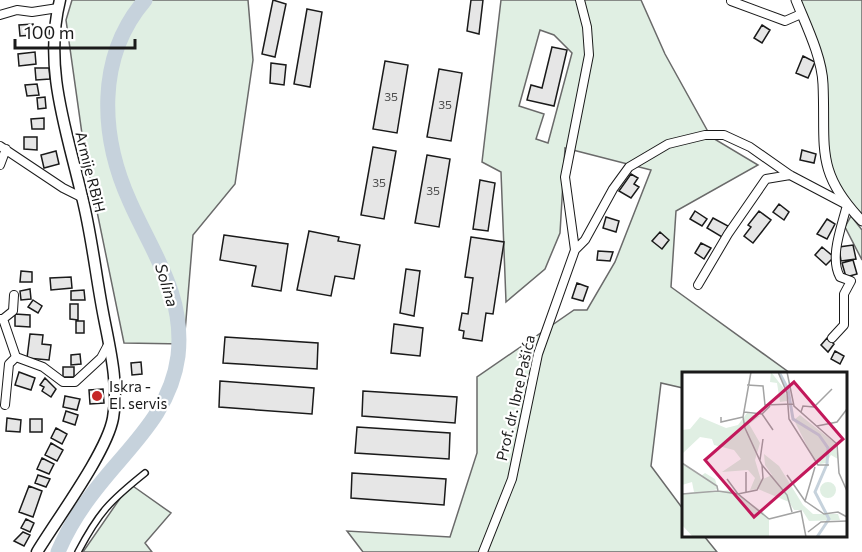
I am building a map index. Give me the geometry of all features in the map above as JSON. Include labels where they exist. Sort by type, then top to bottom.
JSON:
[{"type":"main road","name":"Armije RBiH","points":[[37,552],[107,438],[113,417],[114,398],[109,343],[82,198],[63,127],[54,71],[53,31],[59,4]]},
{"type":"street","name":"Prof. dr. Ibre Pašića","points":[[575,250],[565,177],[589,55],[587,27],[580,0]]},
{"type":"street","name":"Prof. dr. Ibre Pašića","points":[[796,0],[824,83],[822,106],[827,170],[847,205],[862,222]]},
{"type":"street","points":[[731,1],[785,21],[801,14]]},
{"type":"street","name":"Armije RBiH","points":[[0,15],[17,10],[32,12],[59,4]]},
{"type":"street","name":"Prof. dr. Ibre Pašića","points":[[483,552],[513,479],[538,354],[575,250],[585,240],[628,167],[668,144],[705,135],[724,135],[750,147],[790,176],[847,205]]},
{"type":"street","points":[[0,165],[3,147],[63,188],[82,198]]},
{"type":"street","points":[[698,285],[728,234],[766,179],[790,176]]},
{"type":"street","points":[[832,338],[844,325],[844,294],[851,281],[840,277],[837,271],[836,253],[847,205]]},
{"type":"street","points":[[14,295],[13,311],[2,319],[16,357],[42,367],[63,382],[75,382],[101,358],[109,343]]},
{"type":"street","points":[[5,405],[8,370],[11,360],[16,357]]},
{"type":"street","points":[[78,552],[92,525],[109,502],[145,473]]},
{"type":"green space","points":[[72,0],[248,0],[253,60],[235,184],[193,235],[184,344],[124,343],[84,148],[66,20]]},
{"type":"green space","points":[[501,0],[641,0],[665,54],[711,137],[758,165],[676,211],[671,287],[789,372],[682,372],[682,388],[661,383],[651,466],[682,508],[682,537],[705,537],[717,552],[363,552],[347,531],[450,537],[477,453],[477,377],[574,310],[587,310],[615,262],[651,170],[565,148],[560,233],[545,269],[506,302],[501,172],[482,162]],"holes":[[[540,30],[554,35],[572,53],[548,143],[536,139],[544,114],[519,106]]]},
{"type":"green space","points":[[796,0],[862,0],[862,221],[830,180],[824,83]]},
{"type":"green space","points":[[851,216],[862,230],[862,260],[845,227]]},
{"type":"green space","points":[[130,484],[171,513],[145,543],[152,552],[83,552]]},
{"type":"building","points":[[273,0],[286,4],[275,57],[262,54]]},
{"type":"building","points":[[471,0],[483,0],[479,34],[467,31]]},
{"type":"building","points":[[307,9],[322,12],[310,87],[294,84]]},
{"type":"building","points":[[33,24],[34,35],[20,36],[19,25]]},
{"type":"building","points":[[762,25],[770,30],[762,43],[754,38]]},
{"type":"building","points":[[552,47],[567,50],[554,106],[527,100],[531,85],[542,88]]},
{"type":"building","points":[[35,52],[36,64],[19,66],[18,54]]},
{"type":"building","points":[[803,56],[815,62],[808,78],[796,73]]},
{"type":"building","points":[[385,61],[408,65],[397,133],[373,129]]},
{"type":"building","points":[[271,63],[286,65],[284,85],[270,83]]},
{"type":"building","points":[[35,68],[49,68],[50,79],[36,80]]},
{"type":"building","points":[[439,69],[462,73],[451,141],[427,137]]},
{"type":"building","points":[[37,84],[39,95],[27,96],[25,85]]},
{"type":"building","points":[[45,97],[46,108],[38,109],[37,98]]},
{"type":"building","points":[[44,118],[44,129],[32,129],[31,119]]},
{"type":"building","points":[[24,137],[37,137],[37,150],[24,149]]},
{"type":"building","points":[[373,147],[396,151],[384,219],[361,215]]},
{"type":"building","points":[[802,150],[816,154],[814,163],[800,160]]},
{"type":"building","points":[[56,151],[59,164],[44,168],[41,155]]},
{"type":"building","points":[[427,155],[450,159],[439,227],[415,223]]},
{"type":"building","points":[[631,174],[638,178],[634,184],[639,187],[631,198],[619,191]]},
{"type":"building","points":[[480,180],[495,183],[488,231],[473,229]]},
{"type":"building","points":[[779,204],[789,212],[784,220],[773,212]]},
{"type":"building","points":[[695,211],[707,219],[702,226],[690,219]]},
{"type":"building","points":[[759,211],[771,220],[753,243],[744,236],[751,227],[748,225]]},
{"type":"building","points":[[606,217],[619,221],[616,232],[603,228]]},
{"type":"building","points":[[713,218],[728,226],[722,237],[707,228]]},
{"type":"building","points":[[827,219],[835,224],[827,239],[817,234]]},
{"type":"building","points":[[309,231],[339,237],[338,241],[360,245],[354,279],[335,276],[331,296],[297,290]]},
{"type":"building","points":[[660,232],[669,240],[662,249],[652,241]]},
{"type":"building","points":[[224,235],[288,244],[281,291],[252,286],[256,266],[220,260]]},
{"type":"building","points":[[471,237],[504,242],[493,314],[486,313],[482,341],[463,338],[464,331],[459,330],[462,313],[468,314],[473,278],[465,277]]},
{"type":"building","points":[[701,243],[711,248],[704,259],[695,253]]},
{"type":"building","points":[[853,245],[856,259],[841,261],[839,247]]},
{"type":"building","points":[[822,247],[834,257],[826,265],[815,255]]},
{"type":"building","points":[[598,251],[613,252],[610,261],[597,260]]},
{"type":"building","points":[[853,260],[857,274],[846,277],[842,263]]},
{"type":"building","points":[[406,269],[420,271],[414,316],[400,313]]},
{"type":"building","points":[[21,271],[32,272],[32,282],[20,282]]},
{"type":"building","points":[[71,277],[72,288],[51,290],[50,278]]},
{"type":"building","points":[[577,283],[588,287],[583,301],[572,298]]},
{"type":"building","points":[[30,289],[31,299],[21,300],[20,291]]},
{"type":"building","points":[[84,290],[85,300],[71,300],[71,291]]},
{"type":"building","points":[[33,300],[42,306],[38,313],[28,307]]},
{"type":"building","points":[[70,304],[78,304],[78,320],[70,319]]},
{"type":"building","points":[[15,314],[30,315],[30,327],[15,326]]},
{"type":"building","points":[[76,321],[84,321],[84,333],[76,333]]},
{"type":"building","points":[[394,324],[423,328],[420,356],[391,353]]},
{"type":"building","points":[[30,334],[43,335],[42,344],[51,345],[49,360],[27,358]]},
{"type":"building","points":[[225,337],[318,343],[317,369],[223,363]]},
{"type":"building","points":[[827,338],[834,344],[828,352],[821,345]]},
{"type":"building","points":[[835,351],[844,356],[840,364],[831,359]]},
{"type":"building","points":[[80,354],[81,364],[71,365],[71,355]]},
{"type":"building","points":[[141,362],[142,374],[132,375],[131,363]]},
{"type":"building","points":[[63,367],[74,367],[74,377],[63,377]]},
{"type":"building","points":[[19,372],[35,378],[31,390],[15,385]]},
{"type":"building","points":[[45,378],[56,389],[51,397],[42,391],[44,387],[40,385]]},
{"type":"building","points":[[220,381],[314,388],[312,414],[219,407]]},
{"type":"building","name":"Iskra - El. servis","points":[[103,389],[104,403],[90,404],[89,390]]},
{"type":"building","points":[[363,391],[457,397],[455,423],[362,416]]},
{"type":"building","points":[[65,396],[80,399],[77,410],[63,407]]},
{"type":"building","points":[[66,411],[78,415],[75,425],[63,421]]},
{"type":"building","points":[[7,418],[21,420],[20,432],[6,431]]},
{"type":"building","points":[[30,419],[42,419],[42,432],[30,432]]},
{"type":"building","points":[[357,427],[450,433],[449,459],[355,453]]},
{"type":"building","points":[[56,428],[67,434],[62,444],[51,438]]},
{"type":"building","points":[[51,443],[63,450],[57,461],[45,455]]},
{"type":"building","points":[[42,458],[54,464],[49,474],[37,469]]},
{"type":"building","points":[[352,473],[446,479],[444,505],[351,498]]},
{"type":"building","points":[[38,475],[50,479],[46,487],[35,483]]},
{"type":"building","points":[[29,486],[42,491],[33,517],[19,512]]},
{"type":"building","points":[[26,519],[34,523],[30,532],[21,528]]},
{"type":"building","points":[[23,532],[30,535],[24,546],[14,541]]},
{"type":"waterway","name":"Solina","points":[[58,552],[68,530],[86,503],[156,415],[166,397],[178,356],[179,334],[172,294],[120,177],[109,124],[108,98],[111,72],[118,46],[129,22],[145,0]]},
{"type":"place","name":"Iskra - El. servis","points":[[97,396]]}]
